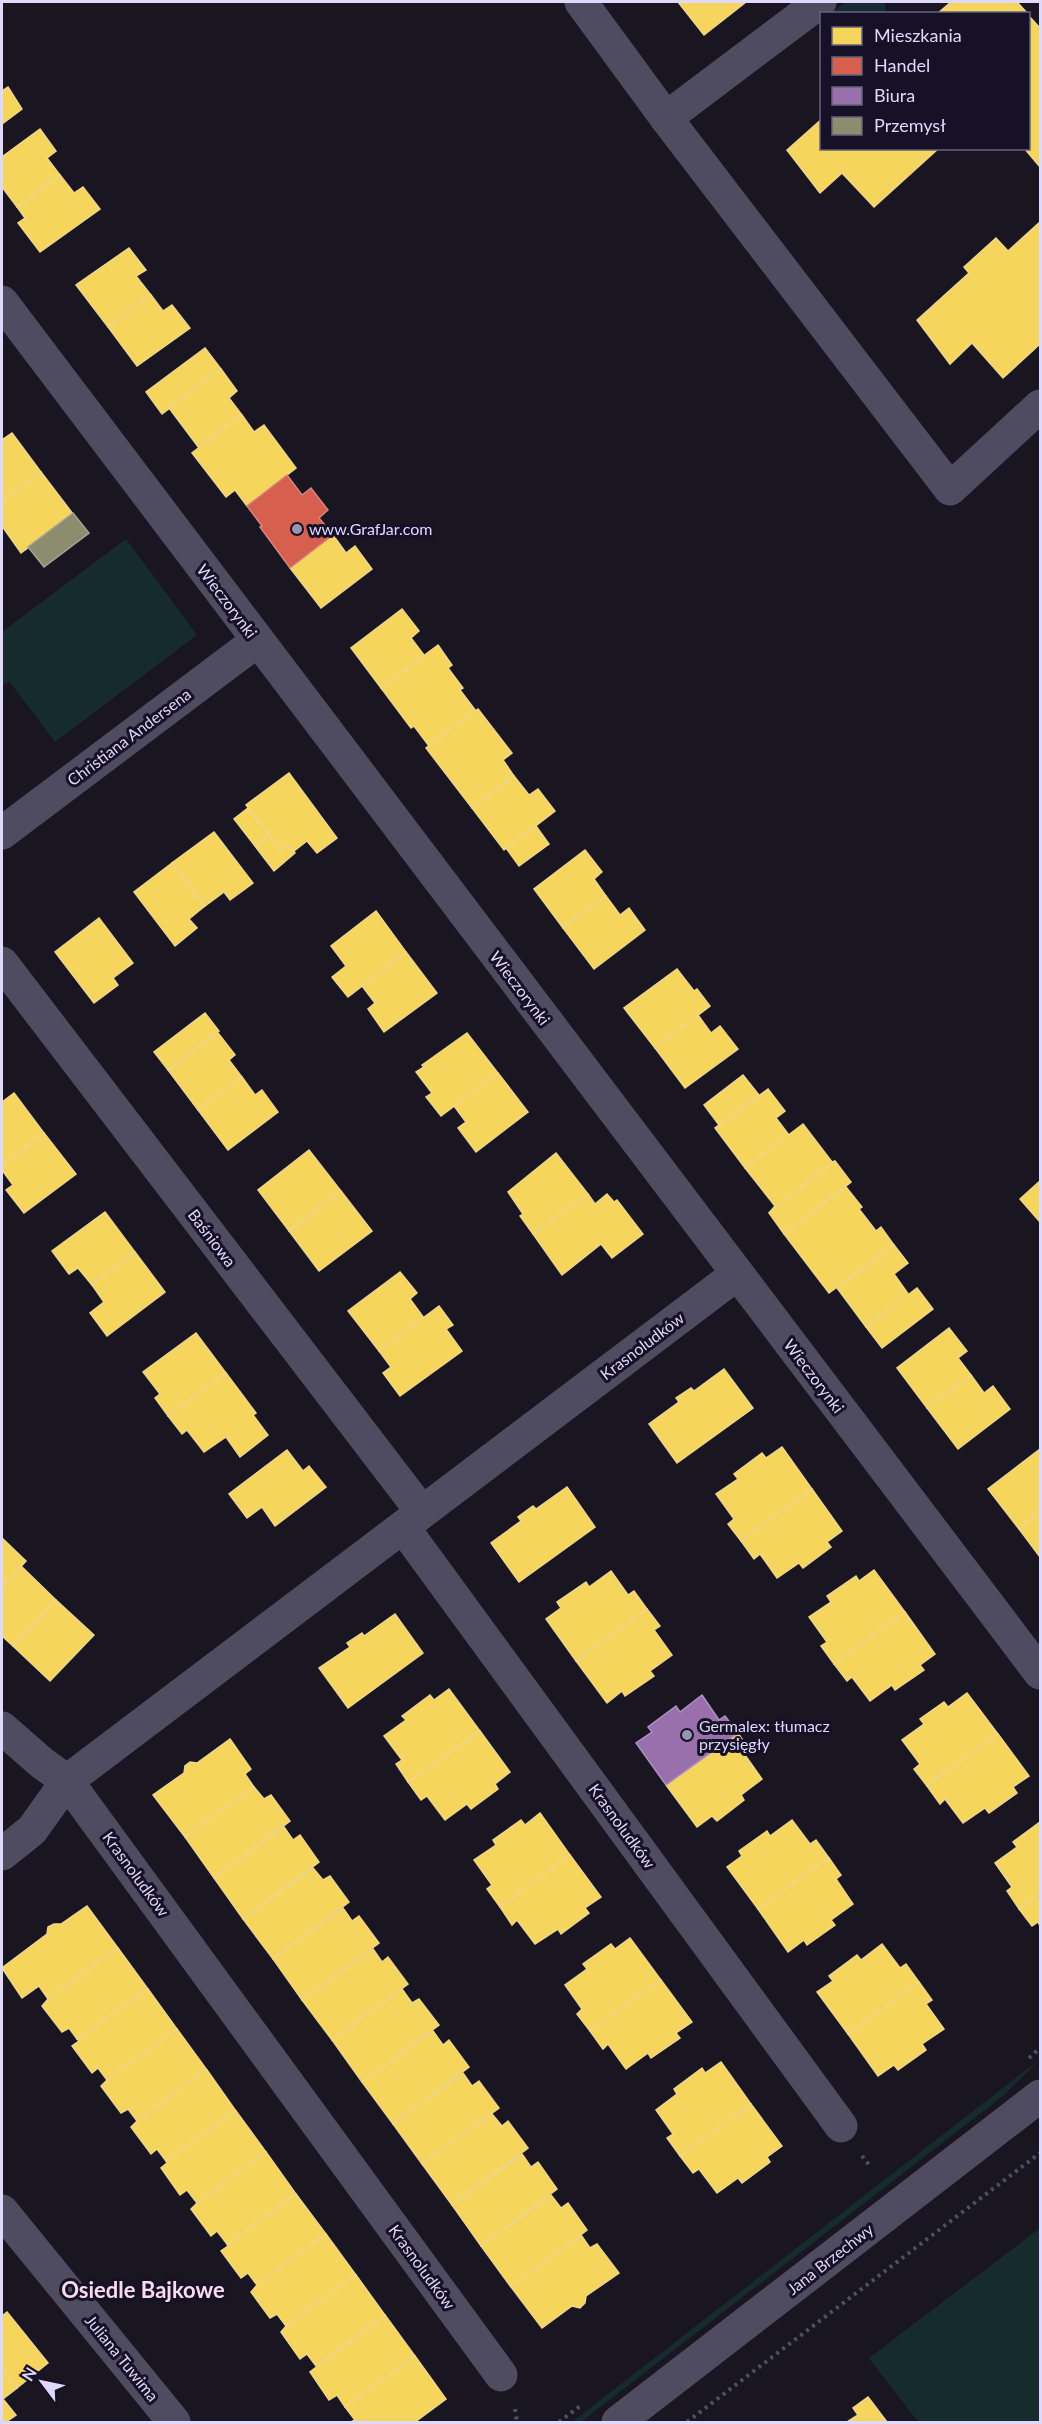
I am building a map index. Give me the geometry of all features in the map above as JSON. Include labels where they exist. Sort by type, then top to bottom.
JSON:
[{"type":"street","points":[[581,2],[666,118],[950,489],[1041,406]]},
{"type":"street","points":[[666,118],[820,2]]},
{"type":"street","name":"Wieczorynki","points":[[2,302],[256,641],[1041,1674]]},
{"type":"street","name":"Christiana Andersena","points":[[2,834],[256,641]]},
{"type":"street","name":"Baśniowa","points":[[2,963],[413,1520]]},
{"type":"street","name":"Krasnoludków","points":[[2,1854],[32,1830],[67,1781],[737,1274]]},
{"type":"street","name":"Krasnoludków","points":[[413,1520],[841,2126]]},
{"type":"street","points":[[2,1728],[42,1763],[67,1781]]},
{"type":"street","name":"Krasnoludków","points":[[67,1781],[501,2375]]},
{"type":"street","name":"Jana Brzechwy","points":[[618,2422],[1041,2096]]},
{"type":"street","name":"Juliana Tuwima","points":[[5,2222],[174,2422]]},
{"type":"path","points":[[687,2422],[1041,2153]]},
{"type":"green space","points":[[846,2],[885,2],[884,12],[833,12]]},
{"type":"green space","points":[[126,539],[197,635],[55,742],[9,681],[2,686],[2,632]]},
{"type":"green space","points":[[1039,2060],[1003,2096],[581,2422],[572,2422]]},
{"type":"green space","points":[[1040,2228],[1040,2422],[918,2422],[869,2358]]},
{"type":"building: Mieszkania","points":[[678,2],[746,2],[704,35]]},
{"type":"building: Mieszkania","points":[[951,2],[1017,2],[1026,12],[939,12]]},
{"type":"building: Mieszkania","points":[[1030,17],[1040,28],[1040,167],[1026,150],[1030,150]]},
{"type":"building: Mieszkania","points":[[8,87],[22,109],[2,124],[2,91]]},
{"type":"building: Mieszkania","points":[[820,121],[820,150],[937,150],[874,207],[842,173],[820,193],[787,150]]},
{"type":"building: Mieszkania","points":[[40,129],[56,151],[47,158],[60,175],[17,207],[2,187],[2,157]]},
{"type":"building: Mieszkania","points":[[60,175],[74,193],[83,187],[100,209],[40,252],[18,223],[25,218],[17,207]]},
{"type":"building: Mieszkania","points":[[1040,222],[1040,344],[1003,378],[972,343],[950,364],[917,320],[969,273],[964,267],[996,238],[1008,251]]},
{"type":"building: Mieszkania","points":[[129,248],[146,270],[136,276],[151,295],[108,327],[76,285]]},
{"type":"building: Mieszkania","points":[[151,295],[163,311],[172,305],[190,328],[137,366],[108,327]]},
{"type":"building: Mieszkania","points":[[205,348],[221,369],[162,414],[146,392]]},
{"type":"building: Mieszkania","points":[[221,369],[237,391],[229,398],[242,415],[199,448],[169,408]]},
{"type":"building: Mieszkania","points":[[242,415],[254,432],[264,425],[296,468],[247,506],[235,490],[226,497],[192,453]]},
{"type":"building: Mieszkania","points":[[12,433],[41,472],[2,502],[2,440]]},
{"type":"building: Mieszkania","points":[[41,472],[73,514],[21,553],[2,526],[2,502]]},
{"type":"building: Mieszkania","points":[[333,535],[346,553],[355,546],[372,569],[321,608],[290,568]]},
{"type":"building: Mieszkania","points":[[402,609],[419,631],[411,638],[424,655],[381,688],[351,648]]},
{"type":"building: Mieszkania","points":[[438,645],[452,665],[448,668],[463,688],[460,690],[476,711],[429,746],[414,726],[411,728],[381,688]]},
{"type":"building: Mieszkania","points":[[478,709],[512,753],[503,760],[514,776],[472,808],[426,748]]},
{"type":"building: Mieszkania","points":[[289,773],[337,838],[317,853],[307,841],[294,851],[288,844],[280,850],[246,805]]},
{"type":"building: Mieszkania","points":[[514,776],[529,795],[538,789],[555,811],[504,850],[472,808]]},
{"type":"building: Mieszkania","points":[[248,808],[269,835],[255,846],[234,819]]},
{"type":"building: Mieszkania","points":[[536,826],[549,844],[519,866],[506,848]]},
{"type":"building: Mieszkania","points":[[214,832],[253,883],[230,900],[224,892],[205,906],[172,863]]},
{"type":"building: Mieszkania","points":[[269,835],[280,850],[288,844],[295,853],[274,871],[255,846]]},
{"type":"building: Mieszkania","points":[[585,850],[602,872],[594,879],[606,896],[563,928],[534,889]]},
{"type":"building: Mieszkania","points":[[172,863],[205,906],[189,919],[197,928],[175,946],[134,892]]},
{"type":"building: Mieszkania","points":[[606,896],[620,915],[629,908],[645,930],[594,969],[563,928]]},
{"type":"building: Mieszkania","points":[[376,911],[406,952],[348,997],[332,977],[346,966],[331,946]]},
{"type":"building: Mieszkania","points":[[99,918],[133,963],[113,978],[118,985],[94,1003],[55,952]]},
{"type":"building: Mieszkania","points":[[406,952],[437,993],[384,1032],[368,1009],[375,1003],[362,986]]},
{"type":"building: Mieszkania","points":[[677,969],[694,991],[697,989],[710,1006],[655,1048],[624,1008]]},
{"type":"building: Mieszkania","points":[[205,1013],[219,1031],[168,1070],[154,1052]]},
{"type":"building: Mieszkania","points":[[698,1015],[711,1033],[720,1026],[738,1049],[685,1088],[655,1048]]},
{"type":"building: Mieszkania","points":[[218,1033],[235,1055],[229,1060],[242,1077],[198,1110],[168,1070]]},
{"type":"building: Mieszkania","points":[[467,1033],[498,1073],[441,1116],[426,1097],[432,1093],[416,1072],[424,1067],[422,1065]]},
{"type":"building: Mieszkania","points":[[498,1073],[528,1112],[476,1152],[458,1128],[466,1122],[454,1106]]},
{"type":"building: Mieszkania","points":[[743,1075],[759,1095],[719,1125],[704,1105]]},
{"type":"building: Mieszkania","points":[[242,1077],[255,1095],[262,1090],[278,1112],[228,1150],[198,1110]]},
{"type":"building: Mieszkania","points":[[768,1089],[785,1111],[776,1118],[789,1135],[745,1168],[715,1128]]},
{"type":"building: Mieszkania","points":[[14,1093],[44,1133],[2,1166],[2,1102]]},
{"type":"building: Mieszkania","points":[[803,1124],[832,1162],[835,1161],[769,1213],[775,1206],[745,1168]]},
{"type":"building: Mieszkania","points":[[44,1133],[76,1174],[24,1213],[6,1190],[13,1185],[2,1170],[2,1166]]},
{"type":"building: Mieszkania","points":[[309,1150],[341,1191],[289,1231],[258,1190]]},
{"type":"building: Mieszkania","points":[[556,1153],[588,1194],[533,1234],[520,1216],[523,1214],[508,1192]]},
{"type":"building: Mieszkania","points":[[835,1161],[851,1182],[784,1234],[769,1213]]},
{"type":"building: Mieszkania","points":[[1040,1181],[1040,1222],[1020,1199]]},
{"type":"building: Mieszkania","points":[[846,1187],[862,1207],[859,1209],[876,1231],[881,1227],[894,1245],[829,1293],[784,1234]]},
{"type":"building: Mieszkania","points":[[341,1191],[372,1231],[319,1271],[289,1231]]},
{"type":"building: Mieszkania","points":[[588,1194],[595,1204],[607,1194],[614,1202],[617,1200],[643,1234],[612,1258],[601,1244],[562,1275],[533,1234]]},
{"type":"building: Mieszkania","points":[[105,1212],[135,1252],[92,1285],[78,1268],[69,1274],[52,1251]]},
{"type":"building: Mieszkania","points":[[894,1245],[908,1263],[894,1274],[909,1295],[866,1327],[837,1288]]},
{"type":"building: Mieszkania","points":[[135,1252],[165,1292],[107,1336],[90,1313],[104,1302],[92,1285]]},
{"type":"building: Mieszkania","points":[[400,1272],[417,1293],[410,1299],[424,1318],[379,1351],[348,1311]]},
{"type":"building: Mieszkania","points":[[917,1288],[933,1309],[882,1348],[866,1327]]},
{"type":"building: Mieszkania","points":[[439,1306],[453,1325],[446,1329],[462,1351],[400,1396],[383,1373],[391,1367],[379,1351]]},
{"type":"building: Mieszkania","points":[[949,1328],[967,1351],[958,1358],[971,1375],[927,1408],[897,1368]]},
{"type":"building: Mieszkania","points":[[196,1333],[226,1373],[168,1416],[155,1398],[160,1394],[143,1372]]},
{"type":"building: Mieszkania","points":[[724,1369],[753,1408],[677,1463],[649,1424],[679,1402],[676,1398],[691,1388],[694,1391]]},
{"type":"building: Mieszkania","points":[[226,1373],[256,1413],[253,1415],[268,1435],[240,1457],[226,1437],[204,1452],[187,1430],[182,1434],[168,1416]]},
{"type":"building: Mieszkania","points":[[971,1375],[984,1393],[993,1386],[1010,1409],[958,1449],[927,1408]]},
{"type":"building: Mieszkania","points":[[782,1447],[812,1489],[741,1541],[728,1524],[734,1519],[716,1494],[738,1479],[734,1474],[762,1453],[766,1458]]},
{"type":"building: Mieszkania","points":[[1040,1449],[1040,1512],[1019,1529],[988,1489]]},
{"type":"building: Mieszkania","points":[[287,1450],[303,1471],[309,1466],[326,1487],[275,1526],[262,1507],[247,1518],[229,1494]]},
{"type":"building: Mieszkania","points":[[567,1487],[595,1527],[519,1582],[491,1543],[521,1521],[518,1517],[533,1506],[536,1509]]},
{"type":"building: Mieszkania","points":[[812,1489],[842,1531],[827,1542],[831,1547],[803,1568],[799,1563],[777,1578],[760,1554],[754,1559],[741,1541]]},
{"type":"building: Mieszkania","points":[[1040,1512],[1040,1557],[1019,1529]]},
{"type":"building: Mieszkania","points":[[2,1538],[26,1561],[2,1587]]},
{"type":"building: Mieszkania","points":[[21,1566],[56,1600],[13,1646],[2,1636],[2,1587]]},
{"type":"building: Mieszkania","points":[[874,1570],[905,1612],[834,1664],[821,1646],[827,1642],[809,1617],[831,1602],[827,1596],[856,1576],[859,1581]]},
{"type":"building: Mieszkania","points":[[611,1571],[628,1595],[634,1591],[647,1609],[576,1661],[546,1619],[561,1608],[557,1602],[586,1582],[589,1587]]},
{"type":"building: Mieszkania","points":[[56,1600],[94,1635],[50,1681],[13,1646]]},
{"type":"building: Mieszkania","points":[[647,1609],[660,1626],[654,1630],[672,1655],[650,1671],[654,1676],[625,1696],[622,1691],[607,1703],[576,1661]]},
{"type":"building: Mieszkania","points":[[905,1612],[935,1654],[920,1665],[924,1670],[895,1690],[892,1685],[870,1701],[852,1677],[847,1681],[834,1664]]},
{"type":"building: Mieszkania","points":[[395,1614],[423,1653],[348,1708],[319,1668],[350,1647],[347,1643],[362,1633],[364,1636]]},
{"type":"building: Mieszkania","points":[[449,1689],[480,1731],[408,1782],[396,1764],[402,1760],[384,1736],[406,1720],[402,1716],[430,1695],[434,1700]]},
{"type":"building: Mieszkania","points":[[967,1693],[998,1734],[927,1786],[914,1769],[920,1764],[902,1740],[924,1724],[920,1719],[944,1702],[948,1707]]},
{"type":"building: Mieszkania","points":[[480,1731],[510,1772],[495,1784],[498,1789],[471,1809],[467,1804],[445,1820],[427,1796],[421,1800],[408,1782]]},
{"type":"building: Mieszkania","points":[[738,1733],[750,1751],[745,1755],[762,1779],[741,1795],[744,1800],[717,1821],[712,1816],[697,1827],[666,1785]]},
{"type":"building: Mieszkania","points":[[998,1734],[1029,1776],[1013,1787],[1017,1793],[989,1813],[985,1808],[963,1823],[945,1799],[940,1804],[927,1786]]},
{"type":"building: Mieszkania","points":[[230,1739],[251,1769],[245,1774],[254,1787],[185,1837],[153,1795],[184,1773],[185,1766],[190,1762],[197,1763]]},
{"type":"building: Mieszkania","points":[[254,1787],[264,1799],[271,1795],[290,1821],[214,1878],[185,1837]]},
{"type":"building: Mieszkania","points":[[540,1813],[570,1855],[500,1907],[487,1889],[492,1885],[474,1860],[496,1845],[493,1840],[521,1820],[525,1825]]},
{"type":"building: Mieszkania","points":[[792,1820],[810,1844],[816,1840],[829,1858],[758,1909],[727,1867],[742,1856],[739,1851],[767,1831],[770,1836]]},
{"type":"building: Mieszkania","points":[[1040,1822],[1040,1893],[1019,1909],[1007,1891],[1012,1887],[995,1863],[1017,1847],[1013,1842]]},
{"type":"building: Mieszkania","points":[[284,1827],[293,1840],[300,1835],[319,1862],[243,1919],[214,1878]]},
{"type":"building: Mieszkania","points":[[570,1855],[601,1897],[585,1908],[589,1913],[561,1934],[558,1929],[535,1944],[517,1920],[512,1925],[500,1907]]},
{"type":"building: Mieszkania","points":[[829,1858],[841,1875],[836,1879],[853,1904],[831,1920],[835,1925],[807,1945],[804,1940],[788,1952],[758,1909]]},
{"type":"building: Mieszkania","points":[[313,1868],[323,1880],[330,1876],[349,1902],[273,1959],[243,1919]]},
{"type":"building: Mieszkania","points":[[1040,1893],[1040,1926],[1038,1922],[1032,1926],[1019,1909]]},
{"type":"building: Mieszkania","points":[[87,1906],[118,1948],[48,1999],[39,1986],[22,1998],[2,1968],[47,1934],[48,1927],[61,1924]]},
{"type":"building: Mieszkania","points":[[343,1908],[352,1921],[359,1916],[379,1943],[302,2000],[273,1959]]},
{"type":"building: Mieszkania","points":[[630,1938],[661,1980],[590,2031],[577,2014],[582,2009],[565,1985],[587,1969],[583,1964],[611,1944],[615,1949]]},
{"type":"building: Mieszkania","points":[[882,1944],[900,1968],[906,1964],[919,1982],[848,2034],[817,1992],[833,1981],[829,1976],[857,1955],[861,1960]]},
{"type":"building: Mieszkania","points":[[118,1948],[148,1989],[77,2039],[69,2028],[62,2032],[42,2006],[48,1999]]},
{"type":"building: Mieszkania","points":[[373,1949],[382,1962],[388,1957],[408,1984],[332,2040],[302,2000]]},
{"type":"building: Mieszkania","points":[[661,1980],[692,2022],[676,2033],[680,2038],[651,2058],[648,2053],[626,2069],[608,2044],[603,2049],[590,2031]]},
{"type":"building: Mieszkania","points":[[919,1982],[932,2000],[926,2004],[944,2029],[922,2044],[926,2050],[898,2070],[894,2065],[878,2076],[848,2034]]},
{"type":"building: Mieszkania","points":[[148,1989],[177,2029],[107,2080],[98,2068],[92,2073],[72,2046],[79,2041],[77,2039]]},
{"type":"building: Mieszkania","points":[[402,1989],[412,2003],[419,1999],[439,2025],[362,2082],[332,2040]]},
{"type":"building: Mieszkania","points":[[177,2029],[207,2070],[137,2121],[128,2109],[121,2113],[101,2086]]},
{"type":"building: Mieszkania","points":[[433,2031],[443,2045],[449,2040],[469,2067],[393,2124],[362,2082]]},
{"type":"building: Mieszkania","points":[[721,2062],[751,2104],[680,2156],[667,2138],[673,2134],[656,2110],[677,2094],[674,2089],[702,2068],[705,2073]]},
{"type":"building: Mieszkania","points":[[207,2070],[236,2111],[166,2161],[157,2149],[151,2154],[131,2127]]},
{"type":"building: Mieszkania","points":[[463,2073],[472,2086],[479,2081],[499,2108],[422,2164],[393,2124]]},
{"type":"building: Mieszkania","points":[[751,2104],[782,2146],[767,2157],[770,2162],[742,2183],[738,2178],[717,2193],[699,2169],[693,2173],[680,2156]]},
{"type":"building: Mieszkania","points":[[236,2111],[266,2152],[197,2203],[187,2190],[180,2195],[161,2168],[167,2163],[166,2161]]},
{"type":"building: Mieszkania","points":[[492,2114],[502,2126],[508,2121],[528,2148],[452,2205],[422,2164]]},
{"type":"building: Mieszkania","points":[[266,2152],[296,2194],[227,2244],[217,2231],[211,2236],[191,2209]]},
{"type":"building: Mieszkania","points":[[522,2154],[531,2167],[538,2162],[557,2189],[481,2246],[452,2205]]},
{"type":"building: Mieszkania","points":[[296,2194],[326,2234],[257,2285],[248,2273],[241,2278],[221,2251],[228,2246],[227,2244]]},
{"type":"building: Mieszkania","points":[[551,2195],[561,2208],[568,2203],[587,2230],[511,2287],[481,2246]]},
{"type":"building: Mieszkania","points":[[326,2234],[356,2275],[286,2326],[277,2314],[270,2318],[251,2292],[257,2285]]},
{"type":"building: Mieszkania","points":[[581,2235],[590,2248],[597,2244],[619,2273],[586,2296],[585,2303],[580,2308],[572,2306],[542,2328],[511,2287]]},
{"type":"building: Mieszkania","points":[[356,2275],[385,2315],[316,2366],[307,2354],[300,2359],[281,2332]]},
{"type":"building: Mieszkania","points":[[7,2312],[48,2363],[17,2388],[2,2369],[2,2316]]},
{"type":"building: Mieszkania","points":[[385,2315],[415,2356],[345,2407],[337,2395],[329,2400],[310,2372]]},
{"type":"building: Mieszkania","points":[[415,2356],[446,2399],[415,2422],[351,2422],[355,2420],[345,2407]]},
{"type":"building: Mieszkania","points":[[2,2369],[17,2388],[3,2399],[16,2415],[6,2422],[2,2422]]},
{"type":"building: Mieszkania","points":[[868,2397],[887,2422],[847,2422],[858,2415],[853,2408]]},
{"type":"building: Handel","points":[[287,475],[302,495],[311,488],[328,510],[319,518],[333,535],[290,568],[247,506]]},
{"type":"building: Biura","points":[[702,1695],[719,1720],[725,1716],[738,1733],[666,1785],[636,1743],[652,1732],[648,1727],[676,1706],[680,1712]]},
{"type":"building: Przemysł","points":[[73,513],[89,533],[44,567],[28,547]]},
{"type":"place","name":"www.GrafJar.com","points":[[297,529]]},
{"type":"place","name":"Germalex: tłumacz przysięgły","points":[[687,1735]]},
{"type":"district","name":"Osiedle Bajkowe","points":[[143,2290]]}]
